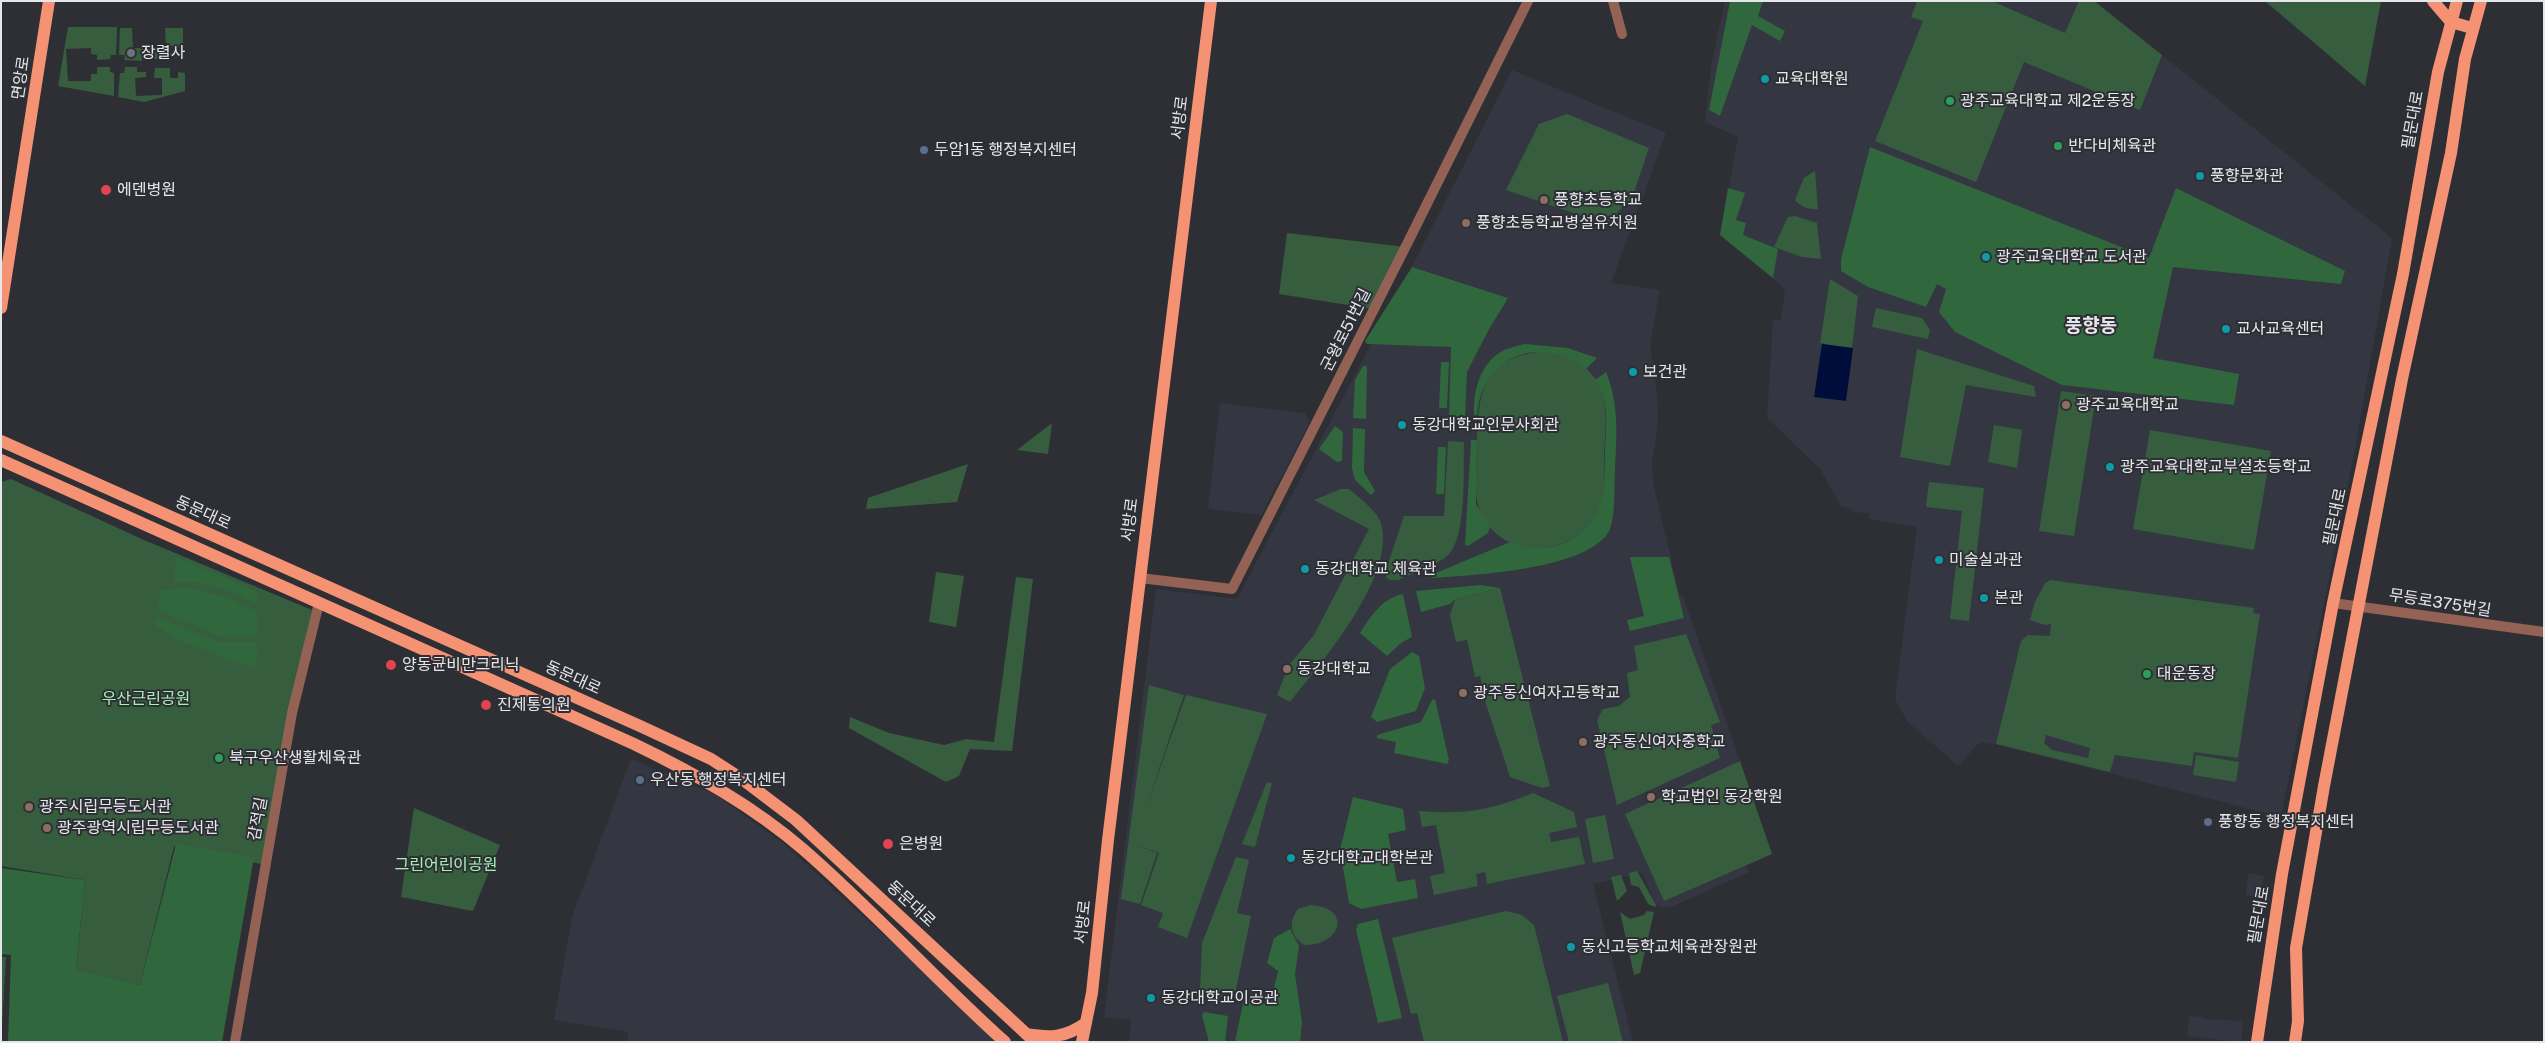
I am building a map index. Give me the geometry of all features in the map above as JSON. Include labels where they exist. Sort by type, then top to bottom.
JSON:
[{"type":"main road","name":"면앙로","points":[[1,308],[48,1]]},
{"type":"main road","name":"서방로","points":[[1082,1042],[1092,993],[1108,840],[1210,1]]},
{"type":"main road","points":[[2433,1],[2451,22],[2472,28]]},
{"type":"main road","name":"필문대로","points":[[2257,1042],[2282,874],[2333,603],[2403,274],[2438,72],[2458,1]]},
{"type":"main road","points":[[2295,1042],[2298,1021],[2296,948],[2324,786],[2402,379],[2450,153],[2472,28],[2481,1]]},
{"type":"main road","name":"동문대로","points":[[1,441],[711,759],[742,779],[804,827],[1030,1038]]},
{"type":"main road","points":[[1,460],[634,744],[688,770],[726,792],[804,850],[960,1002],[1005,1042]]},
{"type":"main road","points":[[1030,1038],[1068,1035],[1086,1023]]},
{"type":"street","name":"군왕로51번길","points":[[1140,578],[1232,589],[1528,1]]},
{"type":"street","points":[[1613,1],[1622,34]]},
{"type":"street","name":"감적길","points":[[235,1042],[292,713],[319,603]]},
{"type":"street","name":"무등로375번길","points":[[2333,603],[2544,632]]},
{"type":"shaded area","name":"광주교육대학교","points":[[1725,1],[2094,1],[2392,238],[2355,449],[2281,817],[1996,744],[1980,742],[1958,766],[1907,721],[1895,699],[1917,527],[1869,519],[1869,514],[1851,511],[1851,508],[1841,506],[1820,469],[1767,418],[1773,320],[1781,320],[1785,289],[1720,235],[1738,137],[1705,122],[1711,65]]},
{"type":"shaded area","name":"동강대학교","points":[[1512,70],[1666,133],[1611,283],[1660,290],[1650,345],[1657,393],[1658,423],[1652,463],[1654,487],[1680,596],[1683,596],[1772,854],[1746,866],[1749,872],[1671,907],[1662,908],[1656,904],[1642,873],[1593,884],[1633,1042],[1129,1042],[1131,1020],[1104,1017],[1156,589],[1237,599],[1379,329],[1508,298],[1412,267]]},
{"type":"shaded area","points":[[1822,344],[1853,348],[1846,401],[1814,397]]},
{"type":"shaded area","points":[[1220,403],[1305,413],[1310,422],[1261,515],[1208,509]]},
{"type":"shaded area","points":[[631,759],[716,795],[785,845],[1001,1042],[627,1042],[629,1032],[554,1020],[572,917]]},
{"type":"shaded area","points":[[2248,873],[2264,876],[2260,899],[2246,895]]},
{"type":"shaded area","points":[[2189,1016],[2202,1017],[2202,1019],[2243,1021],[2241,1042],[2187,1036]]},
{"type":"green space","points":[[1730,1],[1763,1],[1758,16],[1785,31],[1780,41],[1752,25],[1720,116],[1709,110]]},
{"type":"green space","points":[[1917,1],[1992,1],[2065,33],[2079,1],[2094,1],[2162,55],[2140,110],[2024,62],[1976,182],[1875,141],[1923,21],[1911,17]]},
{"type":"green space","points":[[2265,1],[2381,1],[2365,86]]},
{"type":"green space","points":[[68,27],[117,27],[116,55],[111,55],[110,59],[97,60],[97,55],[91,54],[91,48],[66,49],[68,81],[91,81],[91,74],[97,74],[97,67],[110,67],[110,72],[114,73],[114,96],[58,86]]},
{"type":"green space","points":[[120,28],[132,28],[133,48],[146,48],[146,58],[142,58],[142,61],[124,60],[125,55],[119,55]]},
{"type":"green space","points":[[165,28],[183,28],[183,46],[168,46],[168,59],[154,59],[154,48],[166,47]]},
{"type":"green space","points":[[125,67],[137,67],[137,72],[146,72],[146,77],[135,78],[136,96],[162,95],[162,78],[154,78],[155,68],[170,68],[170,78],[178,78],[178,72],[185,73],[185,91],[144,102],[118,97],[120,73],[124,73]]},
{"type":"green space","points":[[1567,114],[1649,148],[1632,198],[1606,224],[1506,190],[1539,124]]},
{"type":"green space","points":[[1870,147],[2149,258],[2176,188],[2345,271],[2341,284],[2173,267],[2153,358],[2239,374],[2234,405],[2062,385],[1955,332],[1939,312],[1946,289],[1937,284],[1926,307],[1868,287],[1841,271],[1841,259]]},
{"type":"green space","points":[[1815,171],[1818,209],[1808,208],[1795,200],[1804,178]]},
{"type":"green space","points":[[1728,188],[1745,193],[1736,220],[1746,223],[1743,235],[1778,249],[1773,278],[1720,235]]},
{"type":"green space","points":[[1795,216],[1817,223],[1821,259],[1802,257],[1774,247],[1788,217]]},
{"type":"green space","points":[[1287,233],[1406,247],[1373,309],[1279,294]]},
{"type":"green space","points":[[1412,267],[1508,298],[1488,331],[1467,372],[1465,417],[1449,417],[1451,347],[1367,344],[1365,341]]},
{"type":"green space","points":[[1830,279],[1858,296],[1852,349],[1820,343]]},
{"type":"green space","points":[[1876,308],[1922,318],[1930,330],[1928,339],[1872,327]]},
{"type":"green space","points":[[1525,344],[1568,348],[1597,358],[1586,369],[1572,360],[1557,354],[1528,353],[1514,358],[1501,365],[1491,377],[1482,392],[1477,415],[1474,415],[1476,389],[1487,365],[1502,351]]},
{"type":"green space","points":[[1917,349],[2034,386],[2036,397],[1966,385],[1950,466],[1900,457]]},
{"type":"green space","points":[[1551,351],[1585,368],[1595,378],[1601,390],[1605,403],[1606,419],[1604,489],[1595,517],[1583,531],[1568,541],[1551,547],[1533,548],[1515,545],[1499,536],[1486,522],[1479,508],[1476,493],[1478,419],[1486,385],[1495,371],[1508,361],[1526,354]]},
{"type":"green space","points":[[1441,362],[1449,362],[1447,408],[1439,408]]},
{"type":"green space","points":[[1363,366],[1367,366],[1366,419],[1353,418],[1355,380]]},
{"type":"green space","points":[[1606,372],[1615,408],[1616,432],[1613,511],[1611,527],[1608,533],[1595,545],[1576,555],[1552,563],[1500,572],[1432,578],[1431,575],[1510,542],[1524,547],[1552,547],[1577,536],[1588,526],[1596,515],[1604,489],[1606,414],[1603,397],[1595,380]]},
{"type":"green space","points":[[2061,391],[2096,396],[2074,536],[2039,531]]},
{"type":"green space","points":[[1052,423],[1048,454],[1017,450]]},
{"type":"green space","points":[[1994,425],[2022,430],[2017,468],[1988,462]]},
{"type":"green space","points":[[1335,426],[1343,432],[1342,461],[1337,462],[1319,449]]},
{"type":"green space","points":[[1353,428],[1365,429],[1364,472],[1375,491],[1371,495],[1355,480],[1352,468]]},
{"type":"green space","points":[[2150,430],[2271,451],[2254,550],[2133,529]]},
{"type":"green space","points":[[1471,440],[1477,440],[1476,504],[1490,527],[1488,533],[1468,546],[1465,545]]},
{"type":"green space","points":[[1448,441],[1464,442],[1463,503],[1458,536],[1453,548],[1446,557],[1435,564],[1398,580],[1390,580],[1386,577],[1386,570],[1404,516],[1444,516]]},
{"type":"green space","points":[[1438,447],[1446,447],[1444,494],[1436,494]]},
{"type":"green space","points":[[968,464],[957,502],[866,509],[868,498]]},
{"type":"green space","name":"우산근린공원","points":[[11,479],[144,540],[312,610],[261,864],[174,846],[140,985],[76,971],[85,880],[1,866],[1,482]]},
{"type":"green space","points":[[1929,482],[1984,488],[1969,621],[1950,619],[1962,511],[1926,507]]},
{"type":"green space","points":[[1341,489],[1349,489],[1371,508],[1380,521],[1383,542],[1378,566],[1368,591],[1354,616],[1320,665],[1290,702],[1277,695],[1289,665],[1314,635],[1369,529],[1314,500]]},
{"type":"green space","points":[[176,557],[257,591],[257,604],[237,594],[206,584],[173,582]]},
{"type":"green space","points":[[1630,557],[1669,557],[1684,618],[1630,631],[1627,620],[1644,616]]},
{"type":"green space","points":[[936,572],[964,576],[956,627],[929,622]]},
{"type":"green space","points":[[1016,577],[1033,579],[1012,751],[970,749],[959,776],[946,782],[849,728],[850,717],[889,733],[944,745],[966,739],[994,742]]},
{"type":"green space","name":"대운동장","points":[[2051,580],[2254,608],[2253,613],[2260,614],[2238,758],[2194,752],[2192,766],[2115,755],[2110,772],[1996,744],[2021,641],[2028,635],[2050,636],[2051,624],[2045,625],[2030,620],[2035,602],[2045,583]],"holes":[[[2046,735],[2090,748],[2088,758],[2052,750],[2044,743]]]},
{"type":"green space","points":[[1480,585],[1500,588],[1455,599],[1450,604],[1421,612],[1416,591]]},
{"type":"green space","points":[[191,588],[230,599],[257,612],[257,637],[222,637],[158,610],[160,590]]},
{"type":"green space","points":[[1500,588],[1550,786],[1542,788],[1510,777],[1486,704],[1480,676],[1475,677],[1467,640],[1456,642],[1450,616],[1455,599]]},
{"type":"green space","points":[[1403,594],[1412,637],[1401,643],[1387,656],[1360,633],[1373,614],[1383,604],[1389,599]]},
{"type":"green space","points":[[157,617],[219,642],[254,642],[258,645],[256,669],[182,642],[156,625]]},
{"type":"green space","points":[[1686,634],[1720,722],[1711,725],[1720,758],[1617,805],[1597,720],[1603,709],[1619,706],[1630,697],[1627,673],[1638,670],[1634,646]]},
{"type":"green space","points":[[1412,652],[1419,656],[1425,688],[1416,711],[1377,722],[1371,717],[1390,669]]},
{"type":"green space","points":[[1149,685],[1184,695],[1145,810],[1186,695],[1267,714],[1187,938],[1158,927],[1163,913],[1141,905],[1159,853],[1134,844],[1157,853],[1140,904],[1121,899]]},
{"type":"green space","points":[[1435,699],[1449,760],[1447,764],[1394,753],[1396,742],[1377,738],[1377,735],[1421,722],[1432,700]]},
{"type":"green space","points":[[2196,755],[2239,762],[2236,782],[2193,775]]},
{"type":"green space","points":[[1740,761],[1772,854],[1664,901],[1625,814]]},
{"type":"green space","points":[[1267,782],[1272,783],[1255,847],[1242,844]]},
{"type":"green space","points":[[1533,793],[1574,812],[1577,827],[1549,833],[1551,842],[1579,837],[1585,864],[1487,884],[1485,872],[1476,874],[1478,886],[1434,895],[1430,876],[1445,873],[1436,825],[1422,827],[1419,811],[1464,812],[1477,810],[1504,804]]},
{"type":"green space","points":[[1353,797],[1403,809],[1406,830],[1388,834],[1397,882],[1415,879],[1418,898],[1361,909],[1349,903],[1340,850]]},
{"type":"green space","name":"그린어린이공원","points":[[414,808],[500,845],[473,911],[401,897]]},
{"type":"green space","points":[[1605,815],[1614,859],[1593,863],[1585,819]]},
{"type":"green space","points":[[176,844],[254,857],[222,1042],[8,1042],[11,955],[1,954],[1,868],[85,880],[76,970],[140,985]]},
{"type":"green space","points":[[1236,857],[1249,860],[1237,913],[1251,916],[1234,999],[1200,993],[1202,943]]},
{"type":"green space","points":[[1637,871],[1656,905],[1655,907],[1648,904],[1639,887],[1631,885],[1629,873]]},
{"type":"green space","points":[[1621,875],[1627,891],[1617,901],[1611,877]]},
{"type":"green space","points":[[1311,905],[1324,908],[1333,913],[1337,919],[1337,926],[1334,934],[1327,940],[1317,944],[1304,945],[1293,933],[1292,924],[1298,909]]},
{"type":"green space","points":[[1506,911],[1522,915],[1534,925],[1563,1042],[1424,1042],[1417,1013],[1411,1014],[1392,938]]},
{"type":"green space","points":[[1647,911],[1654,912],[1640,973],[1634,975],[1620,912],[1630,919],[1644,915]]},
{"type":"green space","points":[[1378,919],[1402,1018],[1378,1023],[1356,930],[1358,924]]},
{"type":"green space","points":[[1290,929],[1299,946],[1295,974],[1302,1022],[1300,1042],[1235,1042],[1244,999],[1270,1005],[1278,971],[1267,963],[1274,938]]},
{"type":"green space","points":[[1,957],[6,957],[1,1042]]},
{"type":"green space","points":[[1608,983],[1623,1042],[1569,1042],[1557,996]]},
{"type":"green space","points":[[1204,1012],[1228,1016],[1225,1042],[1209,1042],[1202,1015]]},
{"type":"place","name":"장렬사","points":[[131,53]]},
{"type":"place","name":"교육대학원","points":[[1765,79]]},
{"type":"place","name":"광주교육대학교 제2운동장","points":[[1950,101]]},
{"type":"place","name":"반다비체육관","points":[[2058,146]]},
{"type":"place","name":"두암1동 행정복지센터","points":[[924,150]]},
{"type":"place","name":"풍향문화관","points":[[2200,176]]},
{"type":"place","name":"에덴병원","points":[[106,190]]},
{"type":"place","name":"풍향초등학교","points":[[1544,200]]},
{"type":"place","name":"풍향초등학교병설유치원","points":[[1466,223]]},
{"type":"place","name":"광주교육대학교 도서관","points":[[1986,257]]},
{"type":"place","name":"교사교육센터","points":[[2226,329]]},
{"type":"place","name":"보건관","points":[[1633,372]]},
{"type":"place","name":"광주교육대학교","points":[[2066,405]]},
{"type":"place","name":"동강대학교인문사회관","points":[[1402,425]]},
{"type":"place","name":"광주교육대학교부설초등학교","points":[[2110,467]]},
{"type":"place","name":"미술실과관","points":[[1939,560]]},
{"type":"place","name":"동강대학교 체육관","points":[[1305,569]]},
{"type":"place","name":"본관","points":[[1984,598]]},
{"type":"place","name":"양동균비만크리닉","points":[[391,665]]},
{"type":"place","name":"동강대학교","points":[[1287,669]]},
{"type":"place","name":"대운동장","points":[[2147,674]]},
{"type":"place","name":"광주동신여자고등학교","points":[[1463,693]]},
{"type":"place","name":"진제통의원","points":[[486,705]]},
{"type":"place","name":"광주동신여자중학교","points":[[1583,742]]},
{"type":"place","name":"북구우산생활체육관","points":[[219,758]]},
{"type":"place","name":"우산동 행정복지센터","points":[[640,780]]},
{"type":"place","name":"학교법인 동강학원","points":[[1651,797]]},
{"type":"place","name":"광주시립무등도서관","points":[[29,807]]},
{"type":"place","name":"풍향동 행정복지센터","points":[[2208,822]]},
{"type":"place","name":"광주광역시립무등도서관","points":[[47,828]]},
{"type":"place","name":"은병원","points":[[888,844]]},
{"type":"place","name":"동강대학교대학본관","points":[[1291,858]]},
{"type":"place","name":"동신고등학교체육관장원관","points":[[1571,947]]},
{"type":"place","name":"동강대학교이공관","points":[[1151,998]]},
{"type":"district","name":"풍향동","points":[[2091,326]]}]
